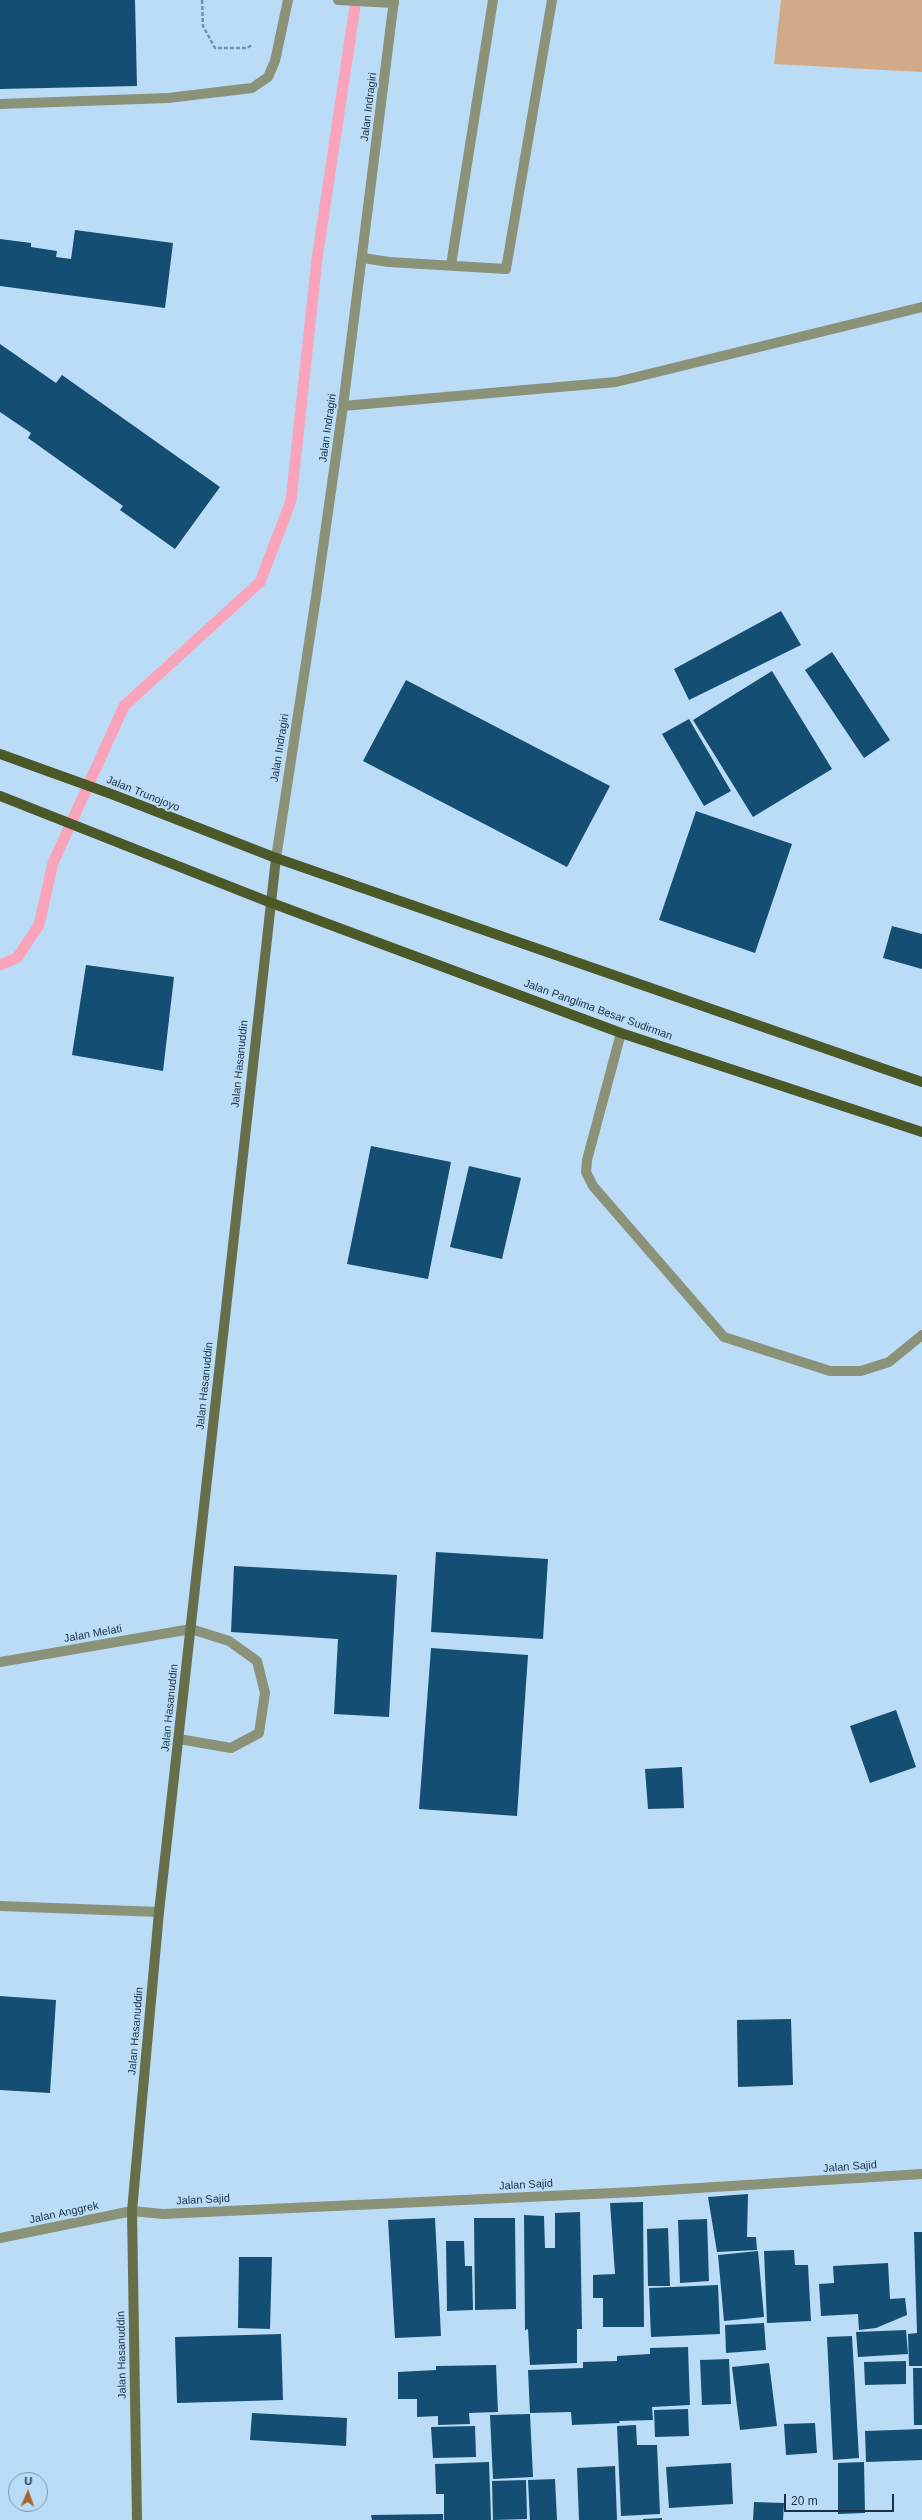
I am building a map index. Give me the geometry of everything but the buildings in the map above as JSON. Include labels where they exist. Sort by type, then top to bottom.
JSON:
[{"type":"main road","name":"Jalan Trunojoyo","points":[[0,754],[114,795],[276,858]]},
{"type":"main road","points":[[0,796],[270,902]]},
{"type":"main road","name":"Jalan Hasanuddin","points":[[137,2520],[132,2211],[159,1912],[276,858]]},
{"type":"main road","points":[[276,858],[922,1082]]},
{"type":"main road","name":"Jalan Panglima Besar Sudirman","points":[[270,902],[621,1033],[922,1132]]},
{"type":"street","points":[[0,104],[168,98],[252,88],[268,77],[275,61],[288,0]]},
{"type":"street","points":[[338,0],[368,4],[394,2]]},
{"type":"street","points":[[451,265],[493,0]]},
{"type":"street","points":[[363,258],[388,262],[505,269],[507,267],[552,0]]},
{"type":"street","name":"Jalan Indragiri","points":[[276,858],[316,597],[343,406],[363,258],[394,2]]},
{"type":"street","points":[[343,406],[616,382],[922,307]]},
{"type":"street","points":[[621,1033],[587,1160],[586,1172],[592,1186],[724,1337],[830,1371],[861,1371],[889,1362],[922,1335]]},
{"type":"street","points":[[179,1738],[231,1748],[259,1733],[265,1693],[258,1661],[229,1641],[191,1629]]},
{"type":"street","name":"Jalan Melati","points":[[0,1662],[191,1629]]},
{"type":"street","points":[[0,1906],[159,1912]]},
{"type":"street","name":"Jalan Sajid","points":[[132,2211],[163,2214],[627,2192],[922,2174]]},
{"type":"street","name":"Jalan Anggrek","points":[[0,2238],[132,2211]]},
{"type":"path","points":[[202,0],[203,26],[215,48],[247,48],[258,41]]},
{"type":"shaded area","points":[[781,0],[922,0],[922,72],[774,64]]},
{"type":"waterway","points":[[0,965],[17,958],[39,925],[53,863],[124,706],[260,582],[291,501],[317,259],[356,0]]}]
